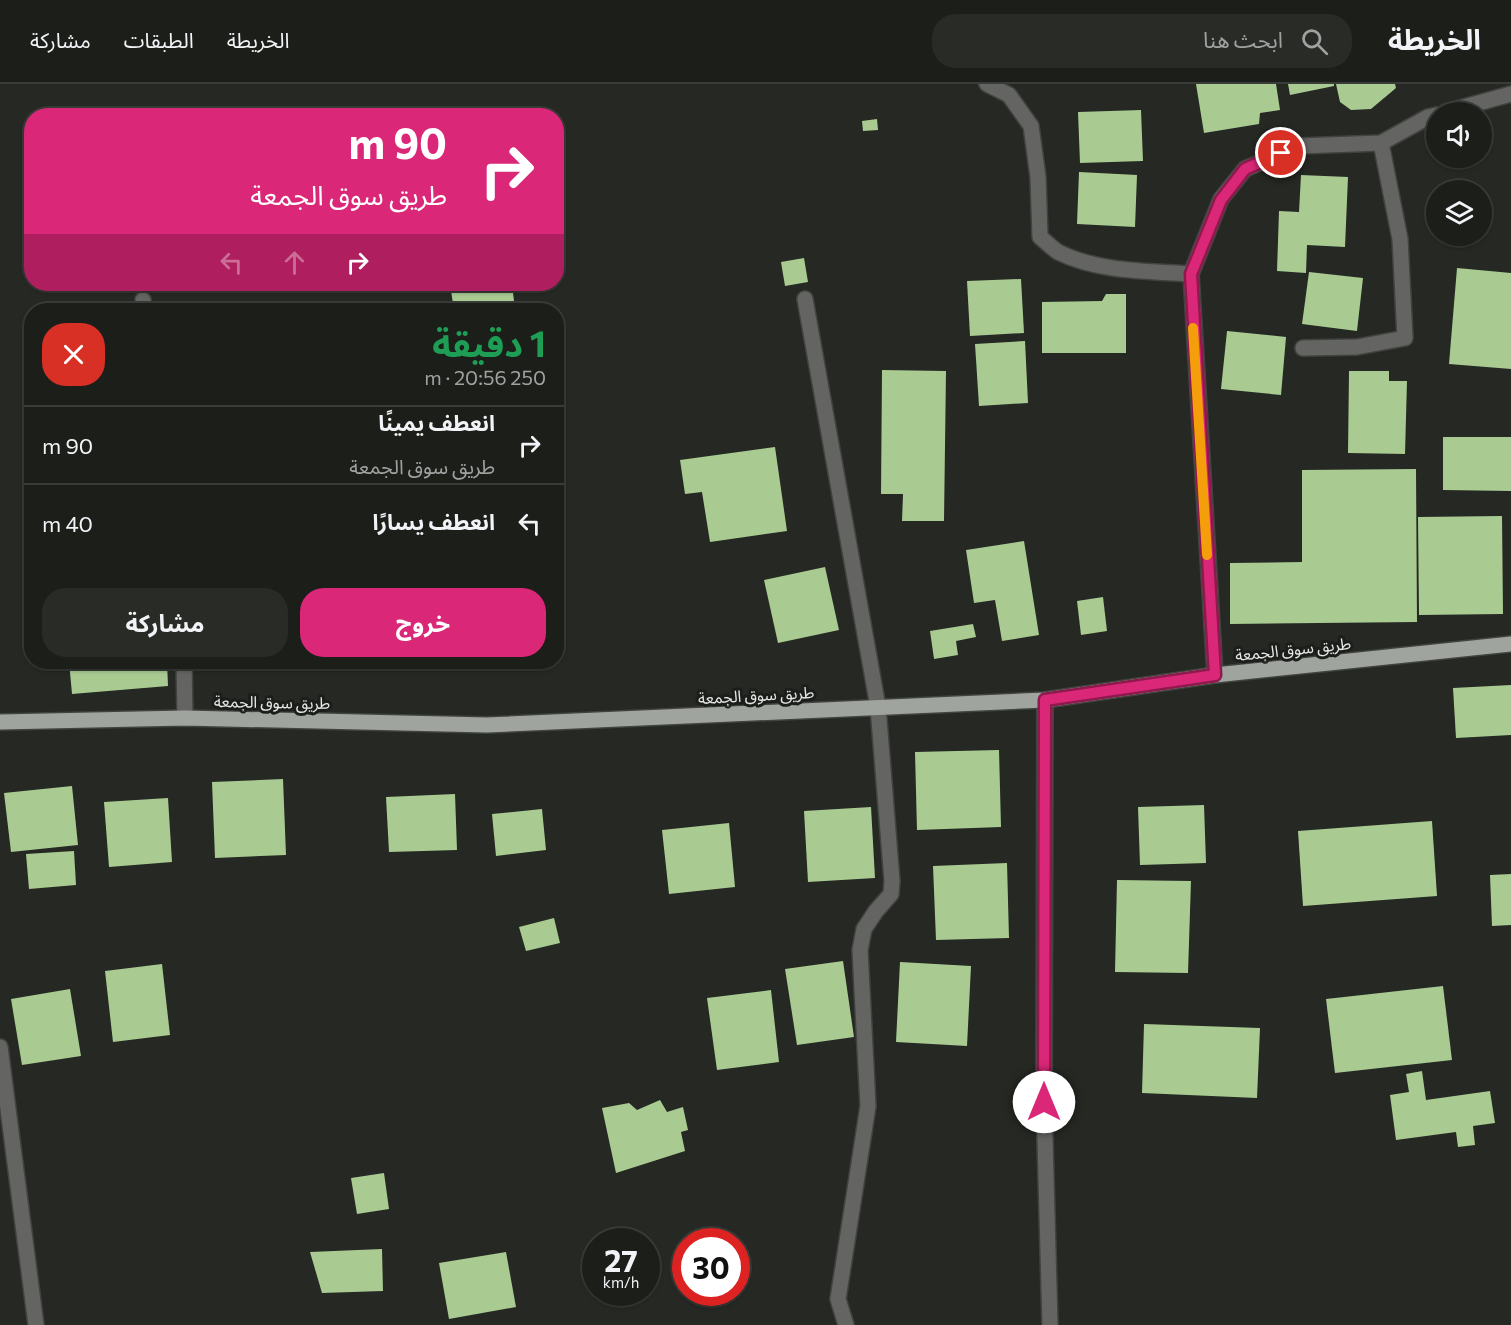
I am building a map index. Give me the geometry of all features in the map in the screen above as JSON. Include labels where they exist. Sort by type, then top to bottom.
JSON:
[{"type":"main road","name":"طريق سوق الجمعة","points":[[0,723],[185,718],[487,725],[1045,700],[1215,675],[1511,644]]},
{"type":"street","points":[[987,84],[1009,95],[1031,126],[1038,177],[1040,237],[1057,251],[1083,262],[1118,268],[1191,274]]},
{"type":"street","points":[[1482,102],[1511,94]]},
{"type":"street","points":[[1215,675],[1191,274],[1221,200],[1245,169],[1299,146],[1381,143],[1426,118]]},
{"type":"street","points":[[1303,348],[1357,347],[1405,338],[1400,239],[1381,143]]},
{"type":"street","points":[[806,299],[878,707],[892,881],[891,894],[864,929],[860,950],[868,1106],[838,1299],[846,1325]]},
{"type":"street","points":[[184,669],[185,718]]},
{"type":"street","points":[[1045,700],[1044,1102],[1050,1325]]},
{"type":"street","points":[[0,1047],[36,1325]]},
{"type":"building","points":[[1196,84],[1276,84],[1280,110],[1260,113],[1259,124],[1204,133]]},
{"type":"building","points":[[1288,84],[1334,84],[1334,86],[1290,95]]},
{"type":"building","points":[[1336,84],[1395,84],[1396,88],[1371,109],[1351,110],[1340,102]]},
{"type":"building","points":[[1141,110],[1143,161],[1080,163],[1078,112]]},
{"type":"building","points":[[877,119],[878,130],[863,131],[862,121]]},
{"type":"building","points":[[1079,172],[1137,175],[1135,227],[1077,224]]},
{"type":"building","points":[[1301,175],[1348,177],[1345,247],[1307,245],[1306,273],[1277,271],[1279,211],[1299,212]]},
{"type":"building","points":[[804,258],[808,282],[785,286],[781,262]]},
{"type":"building","points":[[1457,268],[1511,273],[1511,369],[1449,364]]},
{"type":"building","points":[[1309,272],[1363,278],[1357,331],[1302,324]]},
{"type":"building","points":[[1021,279],[1024,333],[970,336],[967,281]]},
{"type":"building","points":[[451,291],[513,291],[514,303],[453,303]]},
{"type":"building","points":[[1106,294],[1126,294],[1126,353],[1042,353],[1042,302],[1102,301]]},
{"type":"building","points":[[1227,331],[1286,337],[1281,395],[1221,389]]},
{"type":"building","points":[[1025,341],[1028,403],[979,406],[975,344]]},
{"type":"building","points":[[882,370],[946,371],[944,521],[902,521],[903,494],[881,494]]},
{"type":"building","points":[[1349,371],[1389,371],[1389,381],[1407,381],[1405,454],[1348,453]]},
{"type":"building","points":[[1443,437],[1511,437],[1511,491],[1443,490]]},
{"type":"building","points":[[775,447],[787,531],[710,542],[702,492],[685,494],[680,460]]},
{"type":"building","points":[[1416,469],[1417,622],[1230,624],[1230,563],[1302,562],[1302,470]]},
{"type":"building","points":[[1502,516],[1503,614],[1419,615],[1418,517]]},
{"type":"building","points":[[1024,541],[1039,635],[1002,641],[995,600],[974,603],[966,550]]},
{"type":"building","points":[[825,567],[839,630],[778,643],[764,580]]},
{"type":"building","points":[[1103,597],[1107,631],[1081,635],[1077,601]]},
{"type":"building","points":[[973,624],[976,637],[956,641],[958,655],[934,659],[930,631]]},
{"type":"building","points":[[70,669],[167,669],[168,686],[72,694]]},
{"type":"building","points":[[1511,685],[1511,735],[1456,738],[1453,688]]},
{"type":"building","points":[[999,750],[1001,827],[917,830],[915,752]]},
{"type":"building","points":[[283,779],[286,855],[215,858],[212,782]]},
{"type":"building","points":[[72,786],[78,845],[11,852],[4,793]]},
{"type":"building","points":[[455,794],[457,850],[389,852],[386,797]]},
{"type":"building","points":[[168,798],[172,862],[109,867],[104,802]]},
{"type":"building","points":[[1204,805],[1206,863],[1140,865],[1138,807]]},
{"type":"building","points":[[871,807],[875,878],[808,882],[804,811]]},
{"type":"building","points":[[542,809],[546,850],[496,856],[492,814]]},
{"type":"building","points":[[1432,821],[1437,896],[1303,906],[1298,831]]},
{"type":"building","points":[[729,823],[735,887],[669,894],[662,830]]},
{"type":"building","points":[[74,851],[76,885],[29,889],[26,854]]},
{"type":"building","points":[[1007,863],[1009,938],[936,940],[933,866]]},
{"type":"building","points":[[1511,874],[1511,925],[1492,926],[1490,875]]},
{"type":"building","points":[[1117,880],[1191,881],[1188,973],[1115,972]]},
{"type":"building","points":[[554,918],[560,943],[526,951],[519,927]]},
{"type":"building","points":[[843,961],[854,1037],[797,1045],[785,969]]},
{"type":"building","points":[[900,962],[971,966],[967,1046],[896,1042]]},
{"type":"building","points":[[162,964],[170,1035],[113,1042],[105,971]]},
{"type":"building","points":[[1443,986],[1452,1060],[1335,1073],[1326,999]]},
{"type":"building","points":[[70,989],[81,1056],[22,1065],[11,999]]},
{"type":"building","points":[[771,990],[779,1062],[717,1070],[707,998]]},
{"type":"building","points":[[1144,1024],[1260,1028],[1257,1098],[1142,1093]]},
{"type":"building","points":[[1422,1071],[1426,1100],[1490,1091],[1495,1123],[1473,1126],[1475,1145],[1458,1147],[1456,1132],[1396,1140],[1390,1095],[1409,1092],[1406,1074]]},
{"type":"building","points":[[660,1100],[667,1112],[683,1107],[688,1130],[681,1132],[685,1151],[616,1173],[602,1108],[629,1103],[637,1110]]},
{"type":"building","points":[[384,1173],[389,1209],[357,1214],[351,1178]]},
{"type":"building","points":[[382,1249],[383,1291],[322,1293],[310,1252]]},
{"type":"building","points":[[506,1252],[516,1307],[449,1319],[439,1263]]},
{"type":"slow traffic","points":[[1193,328],[1207,555]]},
{"type":"route","points":[[1044,1102],[1045,700],[1215,675],[1191,274],[1221,200],[1245,169],[1281,153]]}]
